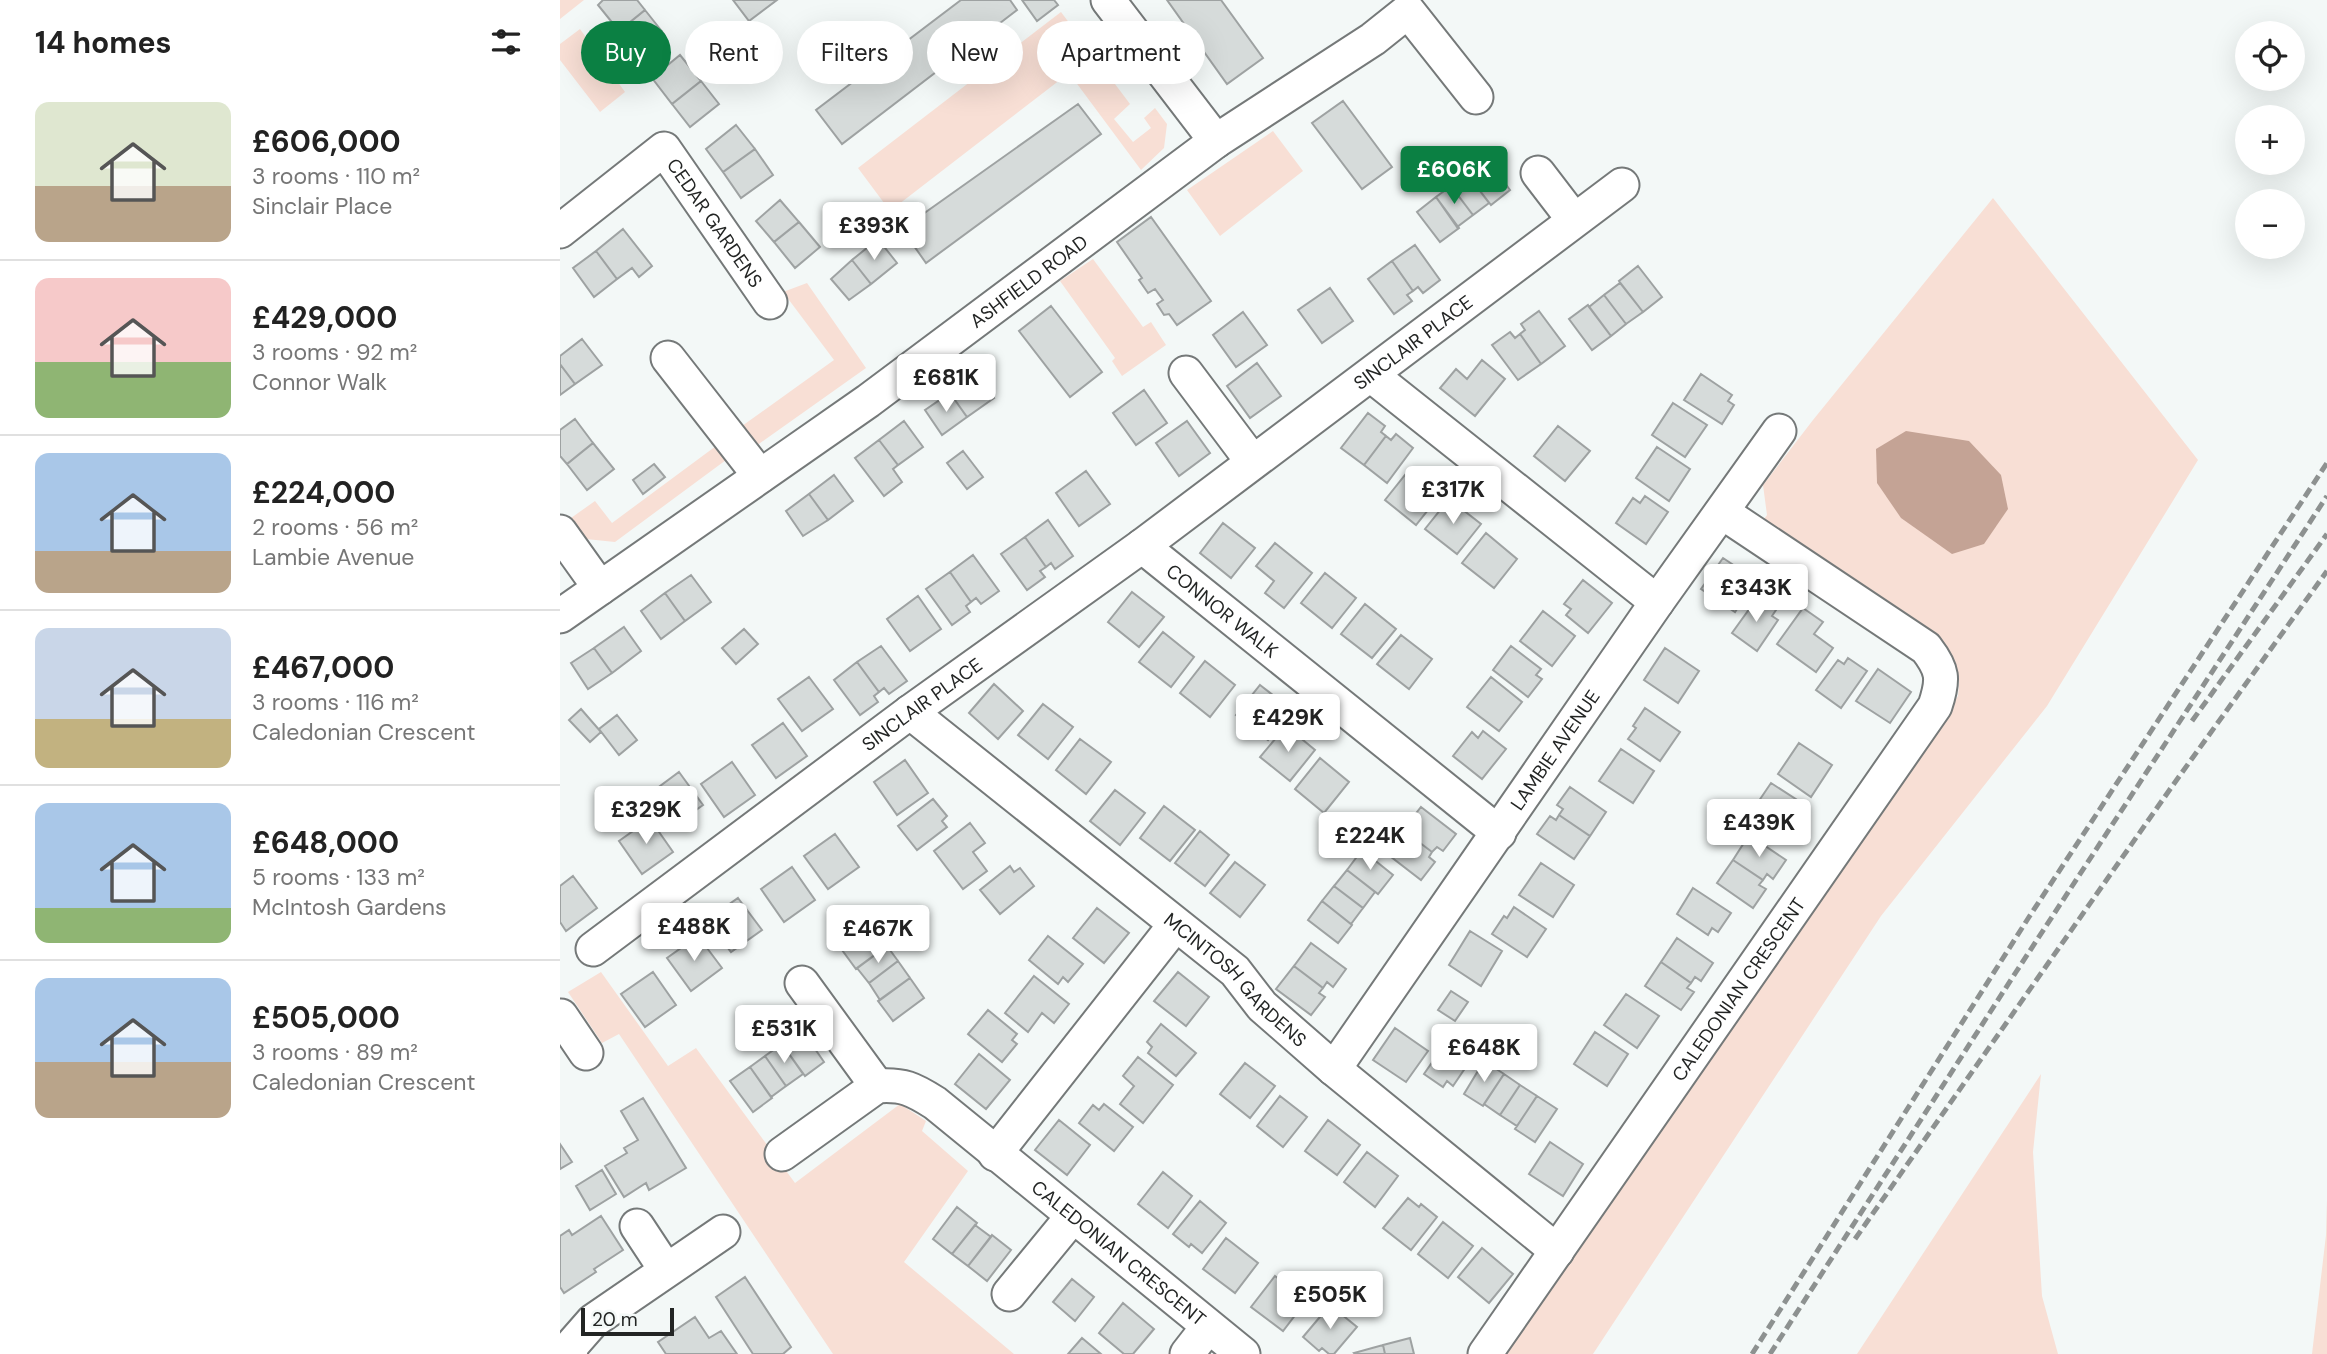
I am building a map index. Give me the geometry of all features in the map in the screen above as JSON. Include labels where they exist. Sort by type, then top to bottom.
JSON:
[{"type":"street","points":[[1108,0],[1216,141]]},
{"type":"street","name":"ASHFIELD ROAD","points":[[560,616],[879,393],[1216,141],[1373,39],[1408,11],[1476,97]]},
{"type":"street","name":"CEDAR GARDENS","points":[[560,231],[664,149],[770,302]]},
{"type":"street","points":[[1538,173],[1574,220]]},
{"type":"street","name":"SINCLAIR PLACE","points":[[593,949],[910,712],[1142,546],[1622,185]]},
{"type":"street","points":[[668,358],[760,476]]},
{"type":"street","points":[[1186,373],[1252,461]]},
{"type":"street","points":[[1371,374],[1657,602]]},
{"type":"street","name":"LAMBIE AVENUE","points":[[1334,1069],[1657,602],[1779,431]]},
{"type":"street","name":"CALEDONIAN CRESCENT","points":[[1485,1354],[1935,706],[1940,692],[1942,678],[1938,664],[1926,648],[1722,512]]},
{"type":"street","points":[[560,532],[600,588]]},
{"type":"street","name":"CONNOR WALK","points":[[1142,546],[1499,833]]},
{"type":"street","name":"MCINTOSH GARDENS","points":[[910,712],[1235,971],[1262,1006],[1334,1069],[1558,1251]]},
{"type":"street","points":[[995,1154],[1175,925]]},
{"type":"street","points":[[782,1154],[877,1086],[802,983]]},
{"type":"street","points":[[560,1015],[586,1053]]},
{"type":"street","name":"CALEDONIAN CRESCENT","points":[[877,1086],[896,1085],[915,1090],[935,1103],[1242,1354]]},
{"type":"street","points":[[1009,1294],[1073,1216]]},
{"type":"street","points":[[637,1226],[666,1270]]},
{"type":"street","points":[[570,1354],[572,1345],[593,1321],[723,1232]]},
{"type":"street","points":[[1187,1354],[1208,1327]]},
{"type":"shaded area","points":[[560,0],[584,0],[560,19]]},
{"type":"shaded area","points":[[1061,12],[1068,21],[1049,21]]},
{"type":"shaded area","points":[[580,29],[581,84],[619,84],[625,92],[600,112],[560,60],[560,44]]},
{"type":"shaded area","points":[[1037,30],[1037,84],[1055,84],[890,211],[858,168],[967,84],[1023,84],[1023,41]]},
{"type":"shaded area","points":[[1077,84],[1115,84],[1130,104],[1114,119],[1133,142],[1151,128],[1144,118],[1155,108],[1167,124],[1164,148],[1141,170]]},
{"type":"shaded area","points":[[1273,131],[1303,171],[1220,236],[1187,190]]},
{"type":"shaded area","points":[[1993,198],[2198,460],[2047,706],[1881,916],[1593,1354],[1504,1354],[1958,696],[1958,674],[1950,653],[1762,522],[1767,515],[1763,485]]},
{"type":"shaded area","points":[[1093,259],[1143,327],[1151,322],[1166,345],[1122,376],[1112,361],[1115,358],[1060,281]]},
{"type":"shaded area","points":[[807,283],[866,368],[756,446],[742,426],[834,360],[783,292]]},
{"type":"shaded area","points":[[1906,431],[1969,441],[2001,475],[2008,509],[1984,544],[1952,554],[1901,518],[1877,483],[1876,449]]},
{"type":"shaded area","points":[[716,446],[726,460],[615,542],[586,539],[571,518],[595,501],[612,523]]},
{"type":"shaded area","points":[[601,972],[668,1066],[696,1048],[795,1183],[900,1104],[926,1121],[922,1131],[968,1171],[904,1262],[1014,1354],[833,1354],[619,1034],[602,1043],[568,992]]},
{"type":"shaded area","points":[[2041,1074],[2033,1152],[2042,1296],[2058,1354],[1857,1354]]},
{"type":"shaded area","points":[[2327,1200],[2327,1354],[2312,1354],[2326,1235]]},
{"type":"building","points":[[603,0],[637,0],[645,10],[631,21],[611,21],[598,5]]},
{"type":"building","points":[[733,0],[777,0],[749,21]]},
{"type":"building","points":[[961,0],[1010,0],[1017,10],[1003,21],[933,21]]},
{"type":"building","points":[[1022,0],[1054,0],[1058,5],[1037,21]]},
{"type":"building","points":[[1167,0],[1221,0],[1263,58],[1227,84],[1205,53],[1205,21],[1182,21]]},
{"type":"building","points":[[645,10],[654,21],[631,21]]},
{"type":"building","points":[[927,26],[927,79],[842,144],[816,110],[850,84],[913,84],[913,36]]},
{"type":"building","points":[[680,55],[685,61],[685,84],[697,84],[672,104],[657,84],[671,84],[671,62]]},
{"type":"building","points":[[697,84],[703,84],[719,104],[690,127],[672,104]]},
{"type":"building","points":[[1343,101],[1392,167],[1362,189],[1312,123]]},
{"type":"building","points":[[1078,104],[1101,134],[926,263],[902,229]]},
{"type":"building","points":[[736,125],[755,149],[723,172],[706,149]]},
{"type":"building","points":[[755,149],[773,175],[741,198],[723,172]]},
{"type":"building","points":[[1487,159],[1510,190],[1491,205],[1467,174]]},
{"type":"building","points":[[1467,174],[1489,203],[1473,215],[1451,186]]},
{"type":"building","points":[[1451,186],[1473,215],[1457,227],[1436,197]]},
{"type":"building","points":[[1436,197],[1459,228],[1440,242],[1417,212]]},
{"type":"building","points":[[780,200],[799,222],[774,242],[756,221]]},
{"type":"building","points":[[1151,217],[1211,301],[1177,325],[1169,314],[1164,315],[1157,304],[1163,300],[1155,289],[1148,293],[1139,280],[1142,278],[1117,242]]},
{"type":"building","points":[[799,222],[820,247],[795,268],[774,242]]},
{"type":"building","points":[[623,229],[652,266],[639,277],[632,268],[617,279],[596,251]]},
{"type":"building","points":[[878,239],[897,263],[871,284],[852,260]]},
{"type":"building","points":[[1415,245],[1440,280],[1423,293],[1418,287],[1413,291],[1392,261]]},
{"type":"building","points":[[596,251],[617,279],[594,297],[573,268]]},
{"type":"building","points":[[852,260],[871,284],[849,300],[831,279]]},
{"type":"building","points":[[1392,261],[1413,291],[1407,295],[1412,301],[1394,314],[1368,279]]},
{"type":"building","points":[[1638,266],[1662,297],[1643,312],[1619,281]]},
{"type":"building","points":[[1620,283],[1643,312],[1626,324],[1604,295]]},
{"type":"building","points":[[1330,288],[1353,321],[1322,343],[1298,310]]},
{"type":"building","points":[[1604,295],[1626,324],[1611,336],[1589,307]]},
{"type":"building","points":[[1588,305],[1611,336],[1592,350],[1569,319]]},
{"type":"building","points":[[1051,306],[1102,372],[1070,397],[1019,331]]},
{"type":"building","points":[[1539,311],[1565,346],[1541,364],[1520,334],[1525,330],[1521,324]]},
{"type":"building","points":[[1243,312],[1267,345],[1236,367],[1213,335]]},
{"type":"building","points":[[1510,332],[1515,338],[1520,334],[1541,364],[1518,380],[1492,345]]},
{"type":"building","points":[[582,339],[602,365],[575,384],[560,364],[560,356]]},
{"type":"building","points":[[1482,360],[1505,379],[1475,416],[1440,388],[1456,369],[1467,379]]},
{"type":"building","points":[[1257,363],[1281,396],[1250,418],[1227,386]]},
{"type":"building","points":[[560,364],[575,384],[560,395]]},
{"type":"building","points":[[977,374],[994,398],[967,417],[950,393]]},
{"type":"building","points":[[1701,374],[1732,395],[1728,401],[1734,405],[1722,424],[1684,400]]},
{"type":"building","points":[[1144,390],[1167,423],[1136,445],[1113,413]]},
{"type":"building","points":[[950,393],[967,417],[942,435],[925,410]]},
{"type":"building","points":[[1673,403],[1707,425],[1685,457],[1652,435]]},
{"type":"building","points":[[1368,413],[1385,426],[1381,432],[1386,436],[1364,465],[1341,448]]},
{"type":"building","points":[[575,419],[593,443],[567,464],[560,456],[560,430]]},
{"type":"building","points":[[904,421],[923,447],[898,465],[879,440]]},
{"type":"building","points":[[1187,421],[1210,453],[1179,476],[1156,443]]},
{"type":"building","points":[[1558,426],[1590,451],[1565,481],[1534,456]]},
{"type":"building","points":[[1396,434],[1413,448],[1387,483],[1364,465],[1386,436],[1391,440]]},
{"type":"building","points":[[879,440],[898,465],[893,469],[902,482],[884,496],[855,458]]},
{"type":"building","points":[[593,443],[614,469],[587,490],[567,464]]},
{"type":"building","points":[[1657,447],[1690,469],[1669,501],[1636,478]]},
{"type":"building","points":[[963,451],[983,477],[967,489],[947,463]]},
{"type":"building","points":[[654,464],[665,477],[643,494],[633,480]]},
{"type":"building","points":[[1409,470],[1440,495],[1416,525],[1385,500]]},
{"type":"building","points":[[1086,471],[1110,504],[1079,526],[1056,493]]},
{"type":"building","points":[[834,475],[853,501],[828,520],[809,494]]},
{"type":"building","points":[[809,494],[828,520],[803,536],[786,511]]},
{"type":"building","points":[[1645,496],[1668,512],[1646,544],[1616,523],[1633,498],[1640,503]]},
{"type":"building","points":[[1449,499],[1481,524],[1457,554],[1425,529]]},
{"type":"building","points":[[1048,520],[1073,556],[1055,569],[1051,563],[1046,567],[1025,537]]},
{"type":"building","points":[[1223,523],[1255,548],[1231,578],[1200,553]]},
{"type":"building","points":[[1486,533],[1517,559],[1494,588],[1462,563]]},
{"type":"building","points":[[1025,537],[1046,567],[1040,571],[1045,577],[1027,590],[1001,554]]},
{"type":"building","points":[[1275,543],[1312,573],[1284,608],[1265,593],[1274,581],[1256,566]]},
{"type":"building","points":[[973,555],[999,591],[981,604],[976,598],[971,602],[950,572]]},
{"type":"building","points":[[1723,558],[1756,580],[1735,612],[1701,589]]},
{"type":"building","points":[[950,572],[971,602],[966,606],[970,612],[952,625],[926,589]]},
{"type":"building","points":[[1325,573],[1356,598],[1332,628],[1301,603]]},
{"type":"building","points":[[691,575],[711,602],[685,621],[665,593]]},
{"type":"building","points":[[1583,580],[1612,603],[1588,633],[1566,615],[1571,609],[1564,604]]},
{"type":"building","points":[[1132,592],[1164,617],[1139,647],[1108,622]]},
{"type":"building","points":[[665,593],[685,621],[661,639],[641,611]]},
{"type":"building","points":[[918,596],[941,629],[910,651],[887,619]]},
{"type":"building","points":[[1758,597],[1776,610],[1772,616],[1778,620],[1757,651],[1732,633]]},
{"type":"building","points":[[1365,604],[1396,629],[1372,658],[1341,634]]},
{"type":"building","points":[[1803,608],[1823,622],[1814,634],[1833,648],[1816,672],[1777,644]]},
{"type":"building","points":[[1543,611],[1575,636],[1552,666],[1520,641]]},
{"type":"building","points":[[624,627],[641,651],[612,673],[594,648]]},
{"type":"building","points":[[744,629],[758,644],[736,664],[722,648]]},
{"type":"building","points":[[1163,632],[1194,657],[1171,687],[1139,662]]},
{"type":"building","points":[[1401,635],[1432,659],[1409,689],[1377,664]]},
{"type":"building","points":[[881,646],[907,681],[889,694],[884,688],[879,692],[857,662]]},
{"type":"building","points":[[1511,646],[1541,669],[1536,675],[1542,679],[1528,697],[1493,670]]},
{"type":"building","points":[[594,648],[612,673],[588,689],[571,663]]},
{"type":"building","points":[[1665,648],[1699,671],[1678,703],[1644,680]]},
{"type":"building","points":[[1848,658],[1867,671],[1841,708],[1816,690],[1838,660],[1844,664]]},
{"type":"building","points":[[1205,661],[1235,685],[1210,717],[1180,693]]},
{"type":"building","points":[[857,662],[879,692],[874,696],[878,702],[860,715],[834,680]]},
{"type":"building","points":[[1878,669],[1911,692],[1890,723],[1856,701]]},
{"type":"building","points":[[809,677],[833,709],[802,731],[778,699]]},
{"type":"building","points":[[1491,677],[1522,702],[1499,731],[1467,707]]},
{"type":"building","points":[[994,684],[1023,711],[998,739],[969,713]]},
{"type":"building","points":[[1260,685],[1292,710],[1268,740],[1236,715]]},
{"type":"building","points":[[1043,704],[1073,727],[1048,759],[1018,735]]},
{"type":"building","points":[[1645,708],[1680,732],[1660,761],[1628,739]]},
{"type":"building","points":[[581,709],[601,732],[590,742],[569,720]]},
{"type":"building","points":[[617,715],[637,740],[619,755],[599,729]]},
{"type":"building","points":[[783,723],[807,756],[776,778],[752,745]]},
{"type":"building","points":[[1286,726],[1315,750],[1290,781],[1260,757]]},
{"type":"building","points":[[1483,731],[1506,749],[1482,779],[1453,756],[1472,732],[1478,738]]},
{"type":"building","points":[[1080,739],[1111,762],[1086,794],[1056,770]]},
{"type":"building","points":[[1799,743],[1832,765],[1811,797],[1778,774]]},
{"type":"building","points":[[1621,749],[1654,771],[1633,803],[1599,781]]},
{"type":"building","points":[[1320,758],[1349,782],[1324,813],[1295,789]]},
{"type":"building","points":[[905,760],[928,793],[897,815],[874,782]]},
{"type":"building","points":[[732,762],[755,795],[724,817],[701,784]]},
{"type":"building","points":[[679,772],[703,805],[672,827],[648,795]]},
{"type":"building","points":[[1771,783],[1805,805],[1784,837],[1750,814]]},
{"type":"building","points":[[1570,787],[1606,812],[1590,836],[1559,815],[1563,809],[1557,805]]},
{"type":"building","points":[[1115,790],[1145,813],[1120,845],[1090,821]]},
{"type":"building","points":[[933,799],[947,816],[942,821],[947,827],[917,850],[898,826]]},
{"type":"building","points":[[1164,806],[1195,830],[1170,861],[1140,838]]},
{"type":"building","points":[[1421,807],[1456,834],[1443,851],[1437,847],[1432,852],[1403,830]]},
{"type":"building","points":[[1559,815],[1590,836],[1574,859],[1537,834],[1550,816],[1556,820]]},
{"type":"building","points":[[650,819],[673,852],[642,874],[619,841]]},
{"type":"building","points":[[970,823],[985,843],[973,852],[987,871],[963,889],[934,851]]},
{"type":"building","points":[[1403,830],[1432,852],[1429,857],[1435,862],[1421,880],[1386,853]]},
{"type":"building","points":[[1200,831],[1229,855],[1205,886],[1175,863]]},
{"type":"building","points":[[835,834],[859,867],[828,889],[804,856]]},
{"type":"building","points":[[1749,835],[1786,860],[1773,879],[1767,874],[1763,880],[1733,860]]},
{"type":"building","points":[[1362,850],[1393,875],[1378,894],[1347,870]]},
{"type":"building","points":[[1733,860],[1763,880],[1759,885],[1766,889],[1753,908],[1717,883]]},
{"type":"building","points":[[1235,862],[1265,885],[1240,917],[1210,893]]},
{"type":"building","points":[[1541,863],[1574,885],[1553,917],[1519,895]]},
{"type":"building","points":[[1010,866],[1014,872],[1020,868],[1034,886],[1000,914],[980,890]]},
{"type":"building","points":[[792,867],[815,900],[784,922],[761,889]]},
{"type":"building","points":[[1347,870],[1375,892],[1363,908],[1334,886]]},
{"type":"building","points":[[573,876],[597,908],[566,931],[560,922],[560,886]]},
{"type":"building","points":[[1334,886],[1363,908],[1351,924],[1322,901]]},
{"type":"building","points":[[1693,888],[1731,913],[1718,932],[1712,928],[1708,935],[1677,914]]},
{"type":"building","points":[[738,898],[762,930],[731,952],[707,920]]},
{"type":"building","points":[[1322,901],[1352,925],[1338,943],[1308,920]]},
{"type":"building","points":[[1514,907],[1546,929],[1527,957],[1492,934]]},
{"type":"building","points":[[1097,908],[1129,933],[1104,963],[1073,938]]},
{"type":"building","points":[[873,927],[887,946],[856,969],[842,950]]},
{"type":"building","points":[[1470,931],[1502,951],[1481,986],[1449,965]]},
{"type":"building","points":[[698,936],[722,968],[691,991],[667,958]]},
{"type":"building","points":[[1048,936],[1083,964],[1068,982],[1063,977],[1058,984],[1029,960]]},
{"type":"building","points":[[1677,938],[1713,963],[1701,981],[1695,977],[1691,983],[1661,962]]},
{"type":"building","points":[[1311,943],[1346,969],[1333,987],[1327,982],[1323,988],[1294,966]]},
{"type":"building","points":[[887,946],[898,961],[869,983],[857,968]]},
{"type":"building","points":[[898,961],[910,978],[880,1000],[869,983]]},
{"type":"building","points":[[1661,962],[1691,983],[1687,988],[1694,992],[1681,1010],[1645,986]]},
{"type":"building","points":[[1294,966],[1323,988],[1319,993],[1325,997],[1311,1015],[1276,989]]},
{"type":"building","points":[[653,972],[676,1005],[645,1027],[621,994]]},
{"type":"building","points":[[1178,972],[1209,997],[1186,1026],[1154,1001]]},
{"type":"building","points":[[1034,976],[1069,1004],[1054,1023],[1042,1013],[1028,1032],[1005,1013]]},
{"type":"building","points":[[910,978],[924,998],[893,1021],[878,1001]]},
{"type":"building","points":[[1451,991],[1468,1002],[1455,1021],[1438,1010]]},
{"type":"building","points":[[1626,994],[1659,1016],[1637,1048],[1604,1025]]},
{"type":"building","points":[[988,1010],[1017,1034],[1012,1040],[1017,1044],[1002,1062],[968,1034]]},
{"type":"building","points":[[1161,1024],[1196,1053],[1176,1076],[1148,1053],[1152,1047],[1147,1042]]},
{"type":"building","points":[[1395,1028],[1428,1051],[1406,1082],[1373,1060]]},
{"type":"building","points":[[802,1030],[824,1062],[805,1076],[782,1044]]},
{"type":"building","points":[[1595,1032],[1628,1054],[1607,1086],[1574,1064]]},
{"type":"building","points":[[1449,1038],[1474,1055],[1453,1086],[1447,1081],[1443,1087],[1424,1074]]},
{"type":"building","points":[[782,1044],[803,1074],[786,1086],[765,1056]]},
{"type":"building","points":[[979,1054],[1010,1080],[986,1109],[955,1084]]},
{"type":"building","points":[[765,1056],[786,1086],[771,1097],[750,1067]]},
{"type":"building","points":[[1138,1057],[1173,1085],[1143,1123],[1120,1104],[1134,1086],[1123,1076]]},
{"type":"building","points":[[1484,1061],[1504,1074],[1483,1106],[1464,1094]]},
{"type":"building","points":[[1245,1063],[1275,1086],[1250,1118],[1220,1094]]},
{"type":"building","points":[[750,1067],[772,1098],[753,1112],[730,1081]]},
{"type":"building","points":[[1504,1074],[1520,1085],[1500,1115],[1484,1104]]},
{"type":"building","points":[[1520,1085],[1537,1096],[1517,1126],[1500,1115]]},
{"type":"building","points":[[1280,1096],[1307,1117],[1283,1147],[1257,1126]]},
{"type":"building","points":[[1537,1096],[1557,1109],[1535,1142],[1515,1129]]},
{"type":"building","points":[[643,1098],[686,1168],[649,1190],[646,1183],[624,1197],[605,1166],[627,1153],[624,1148],[638,1140],[621,1111]]},
{"type":"building","points":[[1104,1104],[1133,1127],[1114,1151],[1079,1123],[1093,1105],[1099,1110]]},
{"type":"building","points":[[1059,1120],[1090,1145],[1067,1175],[1035,1150]]},
{"type":"building","points":[[1328,1120],[1360,1145],[1337,1175],[1305,1151]]},
{"type":"building","points":[[1550,1142],[1583,1164],[1563,1196],[1529,1174]]},
{"type":"building","points":[[560,1144],[572,1162],[560,1169]]},
{"type":"building","points":[[1367,1152],[1398,1176],[1375,1207],[1344,1182]]},
{"type":"building","points":[[602,1170],[616,1194],[590,1210],[576,1186]]},
{"type":"building","points":[[1163,1172],[1192,1196],[1168,1228],[1138,1204]]},
{"type":"building","points":[[1408,1198],[1419,1207],[1421,1204],[1437,1217],[1411,1250],[1383,1228]]},
{"type":"building","points":[[1200,1201],[1226,1223],[1202,1253],[1191,1244],[1189,1247],[1173,1234]]},
{"type":"building","points":[[957,1207],[977,1223],[952,1254],[933,1239]]},
{"type":"building","points":[[601,1216],[623,1250],[564,1293],[560,1287],[560,1236],[569,1230],[572,1235]]},
{"type":"building","points":[[1443,1222],[1473,1246],[1448,1278],[1418,1254]]},
{"type":"building","points":[[975,1225],[991,1237],[968,1266],[952,1254]]},
{"type":"building","points":[[992,1235],[1011,1250],[987,1281],[968,1266]]},
{"type":"building","points":[[1226,1238],[1258,1263],[1235,1293],[1203,1269]]},
{"type":"building","points":[[1482,1248],[1513,1274],[1489,1303],[1458,1277]]},
{"type":"building","points":[[1275,1276],[1306,1301],[1283,1331],[1251,1307]]},
{"type":"building","points":[[745,1277],[791,1347],[783,1354],[753,1354],[716,1297]]},
{"type":"building","points":[[1072,1279],[1094,1297],[1075,1321],[1053,1302]]},
{"type":"building","points":[[1123,1303],[1154,1329],[1133,1354],[1124,1354],[1099,1333]]},
{"type":"building","points":[[1330,1305],[1357,1327],[1334,1354],[1329,1354],[1322,1348],[1319,1351],[1303,1337]]},
{"type":"building","points":[[695,1317],[709,1338],[721,1331],[737,1354],[666,1354],[658,1342]]},
{"type":"building","points":[[1082,1338],[1101,1354],[1068,1354]]},
{"type":"building","points":[[1410,1338],[1414,1354],[1385,1354],[1383,1345]]},
{"type":"building","points":[[1383,1345],[1385,1354],[1354,1353]]},
{"type":"railway","points":[[1752,1354],[2029,917],[2327,463]]},
{"type":"railway","points":[[1770,1354],[2327,496]]},
{"type":"railway","points":[[2192,721],[2327,534]]},
{"type":"railway","points":[[1855,1239],[2173,785],[2327,571]]}]
